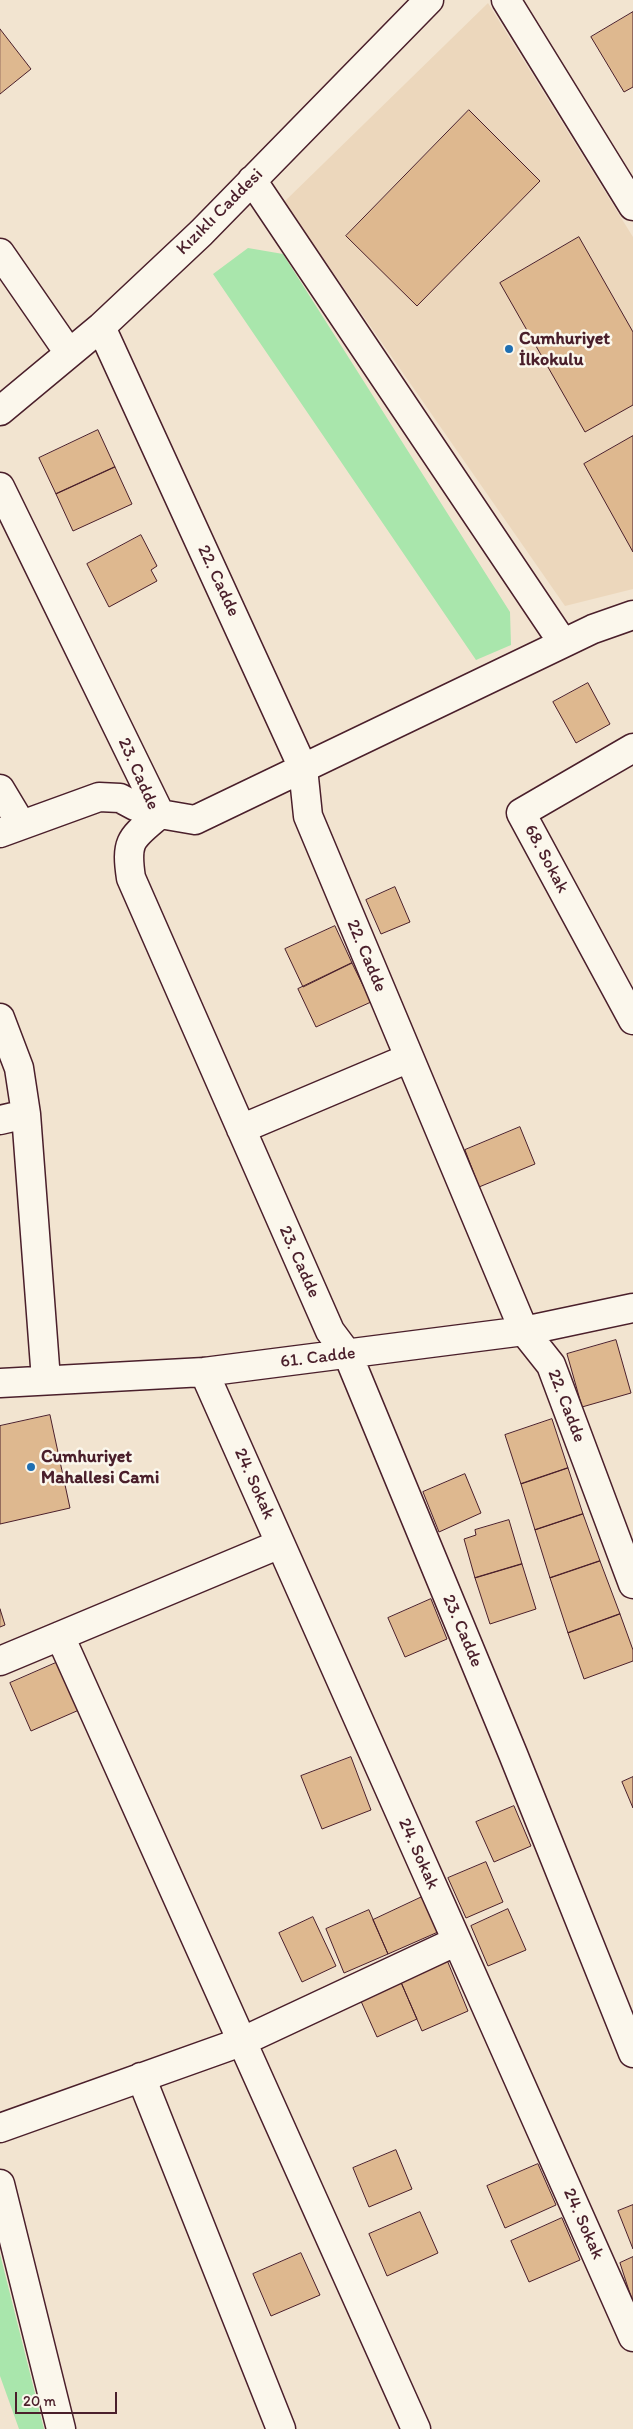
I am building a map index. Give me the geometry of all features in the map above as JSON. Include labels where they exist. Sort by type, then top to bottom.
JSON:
[{"type":"street","name":"Kızıklı Caddesi","points":[[0,411],[101,327],[202,232],[429,0]]},
{"type":"street","points":[[506,0],[633,206]]},
{"type":"street","points":[[252,180],[563,644]]},
{"type":"street","points":[[0,253],[69,353]]},
{"type":"street","name":"22. Cadde","points":[[101,327],[303,768],[308,816],[524,1331],[551,1365],[633,1584]]},
{"type":"street","name":"23. Cadde","points":[[0,486],[160,814],[132,838],[128,858],[131,878],[330,1331],[348,1354],[513,1754],[633,2053]]},
{"type":"street","points":[[0,789],[10,829],[99,797],[120,798],[135,806],[160,814],[196,820],[593,628],[631,621]]},
{"type":"street","name":"68. Sokak","points":[[633,748],[521,813],[633,1020]]},
{"type":"street","points":[[0,1018],[20,1068],[13,1117],[46,1380]]},
{"type":"street","points":[[241,1129],[409,1058]]},
{"type":"street","name":"61. Cadde","points":[[0,1383],[204,1372],[524,1331],[633,1308]]},
{"type":"street","name":"24. Sokak","points":[[204,1372],[633,2336]]},
{"type":"street","points":[[0,1661],[280,1544]]},
{"type":"street","points":[[60,1636],[416,2429]]},
{"type":"street","points":[[0,2128],[241,2042],[457,1941]]},
{"type":"street","points":[[141,2078],[282,2429]]},
{"type":"street","points":[[0,2184],[61,2429]]},
{"type":"shaded area","name":"Cumhuriyet İlkokulu","points":[[488,3],[633,237],[633,589],[565,606],[284,202]]},
{"type":"green space","points":[[248,248],[283,254],[510,612],[511,645],[476,660],[213,274]]},
{"type":"green space","points":[[0,2254],[44,2429],[19,2429],[0,2376]]},
{"type":"building","points":[[633,12],[633,87],[624,92],[591,37]]},
{"type":"building","points":[[0,29],[31,69],[0,94]]},
{"type":"building","points":[[469,110],[540,181],[417,306],[346,236]]},
{"type":"building","points":[[579,237],[633,332],[633,405],[585,432],[500,283]]},
{"type":"building","points":[[98,430],[115,467],[56,494],[39,458]]},
{"type":"building","points":[[633,436],[633,552],[584,464]]},
{"type":"building","points":[[115,467],[132,504],[73,531],[56,494]]},
{"type":"building","points":[[141,535],[157,566],[151,570],[157,581],[109,607],[87,564]]},
{"type":"building","points":[[588,683],[610,724],[576,743],[553,702]]},
{"type":"building","points":[[395,887],[410,922],[381,934],[366,900]]},
{"type":"building","points":[[335,926],[352,963],[303,987],[285,949]]},
{"type":"building","points":[[352,963],[371,1002],[316,1027],[298,989]]},
{"type":"building","points":[[520,1127],[535,1164],[479,1187],[465,1150]]},
{"type":"building","points":[[616,1340],[631,1393],[582,1407],[567,1354]]},
{"type":"building","name":"Cumhuriyet Mahallesi Cami","points":[[50,1415],[70,1508],[0,1524],[0,1426]]},
{"type":"building","points":[[552,1419],[568,1468],[521,1484],[505,1435]]},
{"type":"building","points":[[568,1468],[583,1514],[535,1530],[521,1484]]},
{"type":"building","points":[[465,1474],[481,1513],[439,1532],[423,1492]]},
{"type":"building","points":[[583,1514],[600,1561],[550,1578],[535,1530]]},
{"type":"building","points":[[509,1520],[522,1564],[475,1578],[464,1539],[476,1535],[475,1530]]},
{"type":"building","points":[[600,1561],[620,1614],[568,1633],[550,1578]]},
{"type":"building","points":[[522,1564],[536,1609],[490,1624],[475,1578]]},
{"type":"building","points":[[431,1599],[447,1639],[405,1657],[388,1618]]},
{"type":"building","points":[[0,1609],[5,1625],[0,1627]]},
{"type":"building","points":[[620,1614],[633,1650],[633,1661],[584,1679],[568,1633]]},
{"type":"building","points":[[58,1662],[79,1710],[31,1731],[10,1683]]},
{"type":"building","points":[[351,1757],[371,1810],[322,1829],[301,1776]]},
{"type":"building","points":[[633,1777],[633,1808],[622,1782]]},
{"type":"building","points":[[514,1806],[531,1846],[494,1862],[476,1822]]},
{"type":"building","points":[[486,1862],[503,1902],[466,1918],[448,1878]]},
{"type":"building","points":[[422,1897],[438,1932],[388,1954],[373,1920]]},
{"type":"building","points":[[508,1909],[526,1950],[488,1966],[471,1926]]},
{"type":"building","points":[[369,1910],[388,1954],[344,1973],[326,1929]]},
{"type":"building","points":[[313,1917],[336,1966],[302,1982],[279,1933]]},
{"type":"building","points":[[447,1960],[468,2011],[422,2031],[400,1980]]},
{"type":"building","points":[[400,1980],[417,2019],[377,2037],[360,1999]]},
{"type":"building","points":[[396,2150],[412,2189],[369,2207],[353,2168]]},
{"type":"building","points":[[538,2164],[556,2205],[505,2228],[487,2186]]},
{"type":"building","points":[[633,2205],[633,2249],[618,2211]]},
{"type":"building","points":[[420,2212],[438,2253],[387,2276],[369,2234]]},
{"type":"building","points":[[562,2218],[580,2260],[529,2282],[511,2241]]},
{"type":"building","points":[[301,2253],[320,2295],[271,2316],[253,2274]]},
{"type":"building","points":[[633,2257],[633,2303],[620,2263]]},
{"type":"place","name":"Cumhuriyet İlkokulu","points":[[509,349]]},
{"type":"place","name":"Cumhuriyet Mahallesi Cami","points":[[31,1467]]}]
